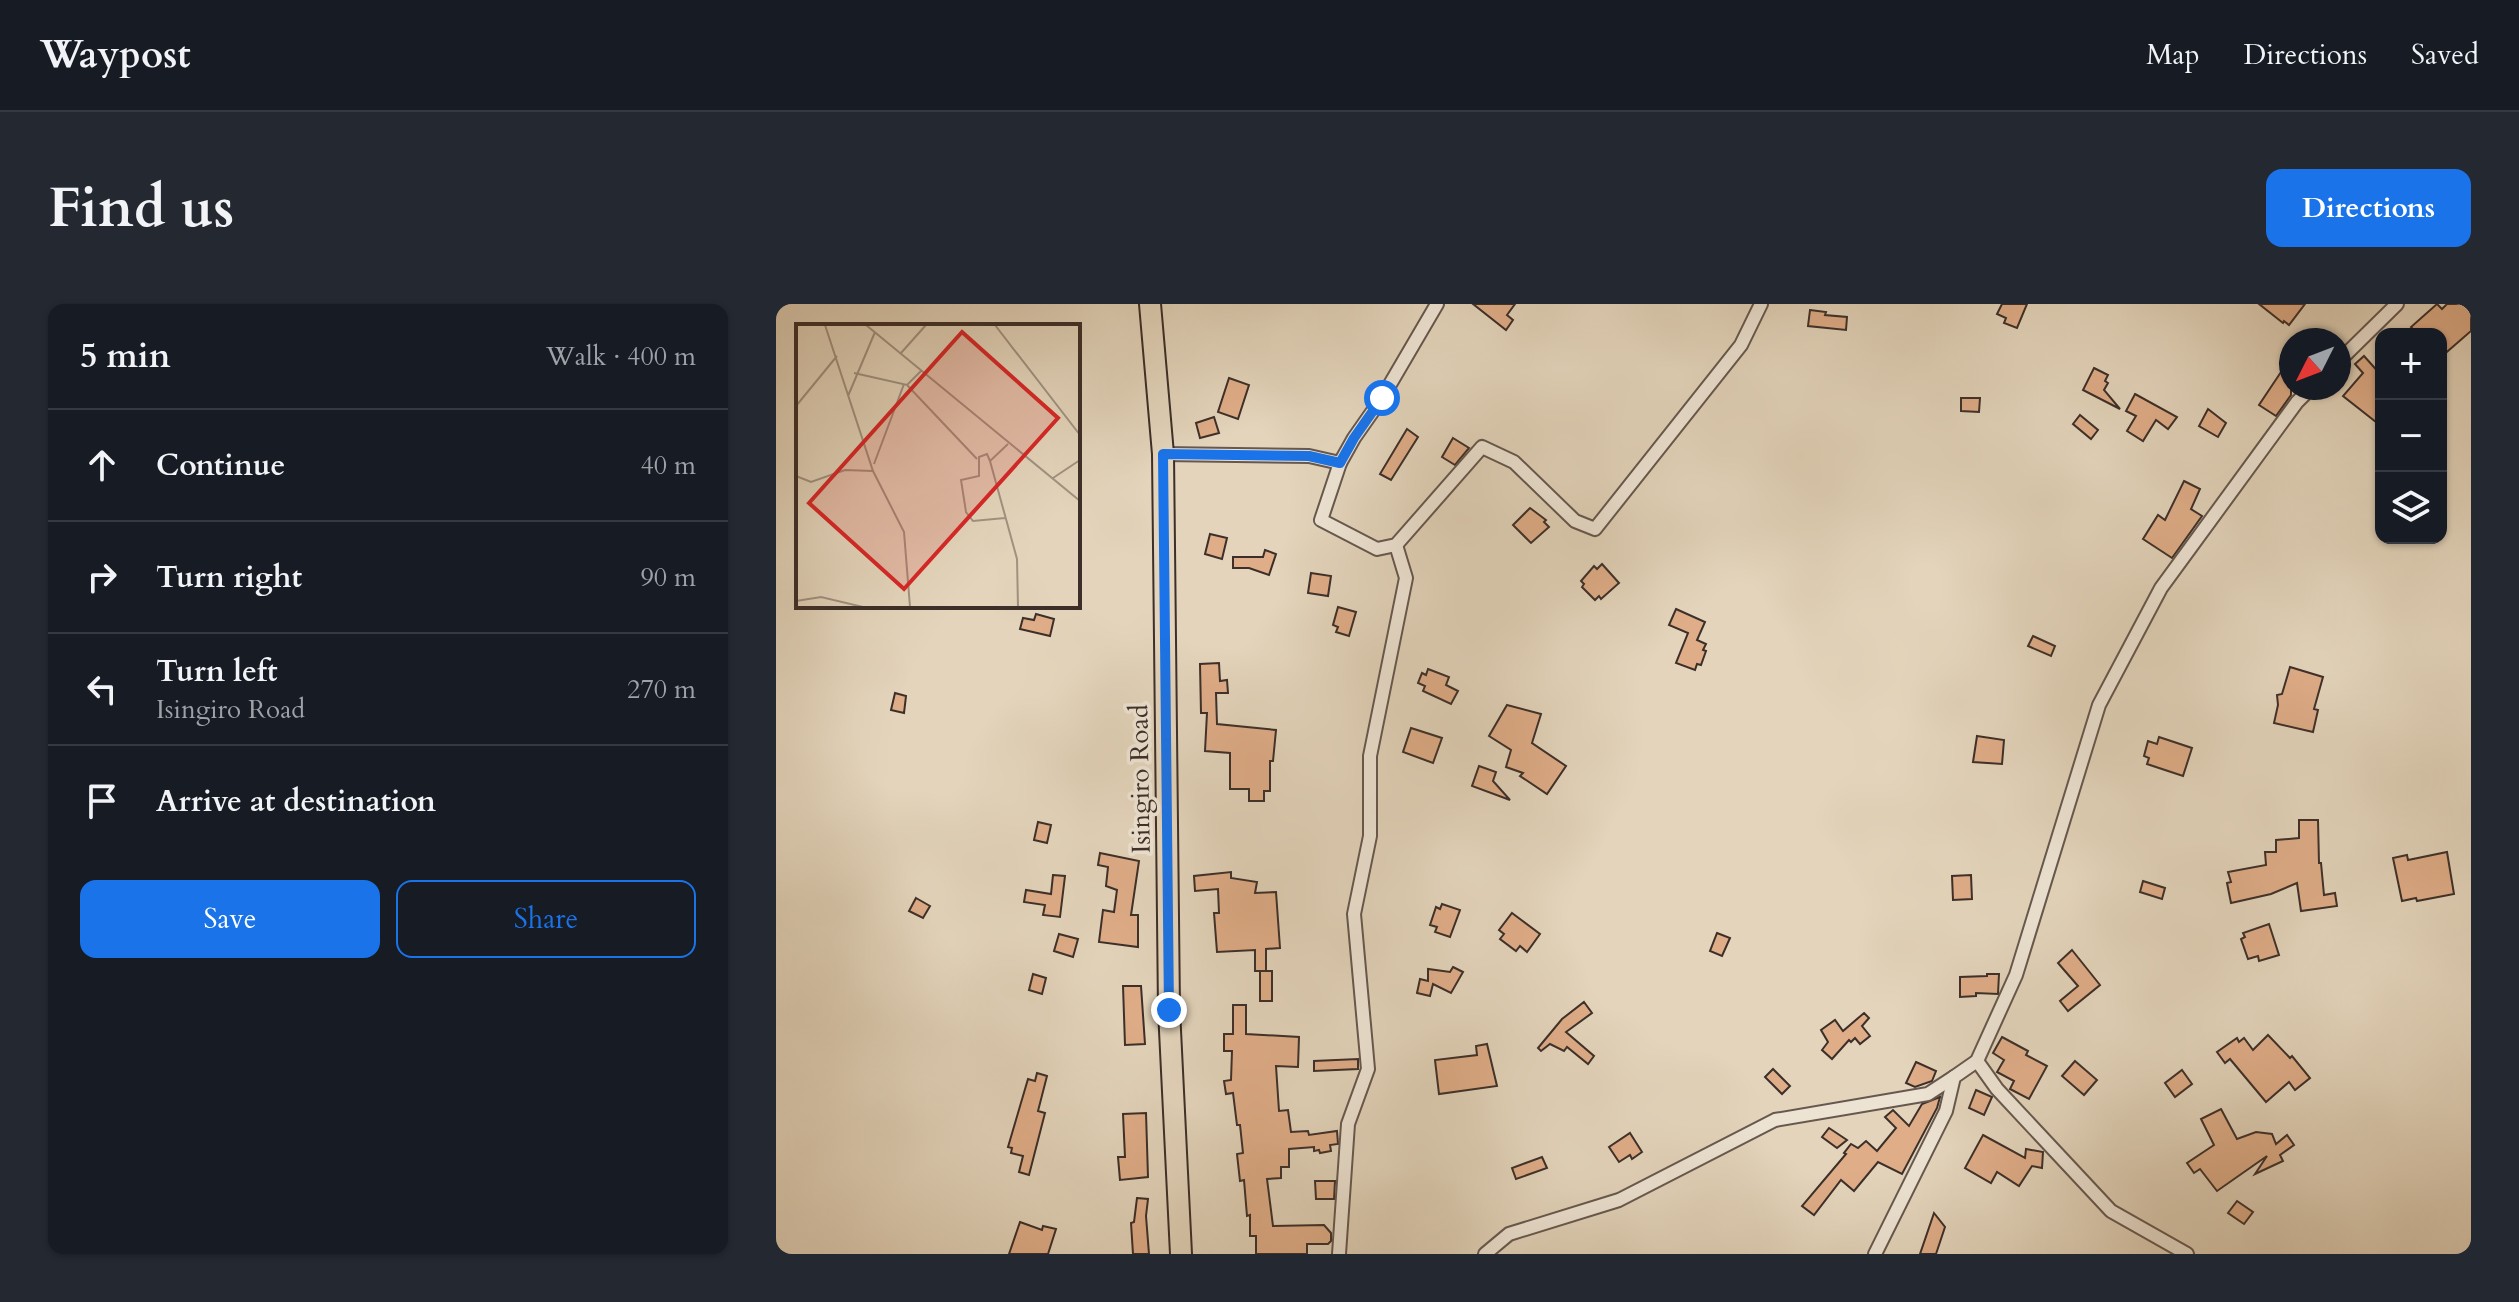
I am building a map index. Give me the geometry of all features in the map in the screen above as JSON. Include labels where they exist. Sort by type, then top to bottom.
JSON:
[{"type":"main road","name":"Isingiro Road","points":[[1150,304],[1163,454],[1169,1010],[1181,1254]]},
{"type":"street","points":[[1437,304],[1340,463],[1321,520],[1377,549],[1396,545],[1482,447],[1514,462],[1575,521],[1595,529],[1741,345],[1761,304]]},
{"type":"street","points":[[2351,349],[2397,304]]},
{"type":"street","points":[[1485,1254],[1509,1234],[1619,1200],[1775,1120],[1928,1094],[1977,1061],[2016,975],[2099,705],[2161,588],[2299,400]]},
{"type":"street","points":[[1163,454],[1309,456],[1340,463]]},
{"type":"street","points":[[1339,1254],[1348,1124],[1368,1069],[1354,914],[1370,836],[1370,756],[1406,578],[1396,545]]},
{"type":"street","points":[[1977,1061],[1997,1089],[2111,1211],[2187,1254]]},
{"type":"street","points":[[1875,1254],[1946,1111],[1954,1077]]},
{"type":"building","points":[[1473,304],[1515,304],[1507,315],[1513,320],[1506,330]]},
{"type":"building","points":[[2002,304],[2027,304],[2017,328],[2004,323],[2006,318],[1997,314]]},
{"type":"building","points":[[2259,304],[2305,304],[2289,325]]},
{"type":"building","points":[[2437,304],[2442,309],[2447,304],[2471,304],[2471,331],[2447,352],[2447,328],[2411,327]]},
{"type":"building","points":[[1810,310],[1847,317],[1846,330],[1808,326]]},
{"type":"building","points":[[2364,356],[2375,368],[2375,421],[2348,400],[2351,400],[2351,387],[2363,373],[2355,364]]},
{"type":"building","points":[[2094,368],[2108,375],[2104,390],[2120,409],[2083,390]]},
{"type":"building","points":[[2279,375],[2279,400],[2287,400],[2276,416],[2259,405]]},
{"type":"building","points":[[1229,378],[1249,385],[1238,419],[1218,412]]},
{"type":"building","points":[[2135,394],[2177,417],[2168,429],[2156,420],[2143,441],[2127,431],[2136,416],[2126,411]]},
{"type":"building","points":[[1961,398],[1980,398],[1979,412],[1961,411]]},
{"type":"building","points":[[2208,409],[2226,423],[2218,437],[2199,426]]},
{"type":"building","points":[[2080,415],[2098,430],[2091,439],[2073,424]]},
{"type":"building","points":[[1214,417],[1219,433],[1200,438],[1196,423]]},
{"type":"building","points":[[1407,429],[1418,437],[1391,480],[1380,474]]},
{"type":"building","points":[[1453,438],[1469,448],[1455,465],[1442,457]]},
{"type":"building","points":[[2184,481],[2200,489],[2191,509],[2202,516],[2172,558],[2143,539],[2158,515],[2165,520]]},
{"type":"building","points":[[1530,508],[1546,520],[1544,522],[1549,527],[1531,543],[1513,525]]},
{"type":"building","points":[[1210,534],[1227,538],[1222,559],[1205,554]]},
{"type":"building","points":[[1265,550],[1276,554],[1269,575],[1249,568],[1233,568],[1233,557],[1263,557]]},
{"type":"building","points":[[1602,564],[1619,583],[1601,599],[1599,596],[1595,600],[1582,587],[1584,584],[1581,581],[1594,566],[1597,569]]},
{"type":"building","points":[[1311,573],[1331,576],[1328,596],[1308,593]]},
{"type":"building","points":[[1338,607],[1356,612],[1349,636],[1336,632],[1338,627],[1333,625]]},
{"type":"building","points":[[1676,609],[1705,622],[1697,640],[1706,644],[1703,650],[1706,651],[1701,665],[1697,664],[1695,670],[1676,663],[1688,633],[1669,625]]},
{"type":"building","points":[[1036,614],[1054,619],[1050,636],[1020,629],[1023,618],[1034,620]]},
{"type":"building","points":[[2033,636],[2055,646],[2051,656],[2028,646]]},
{"type":"building","points":[[1219,663],[1220,681],[1227,680],[1228,693],[1216,693],[1217,724],[1276,730],[1273,761],[1270,761],[1270,791],[1264,791],[1264,801],[1249,801],[1249,789],[1230,789],[1230,753],[1205,751],[1207,713],[1201,713],[1200,664]]},
{"type":"building","points":[[2290,667],[2323,677],[2314,709],[2318,710],[2313,732],[2274,723],[2277,695],[2282,694]]},
{"type":"building","points":[[1428,669],[1449,677],[1446,685],[1458,691],[1451,704],[1423,691],[1425,686],[1418,683],[1422,673],[1426,675]]},
{"type":"building","points":[[895,693],[906,696],[904,713],[891,710]]},
{"type":"building","points":[[1507,705],[1541,714],[1532,743],[1566,766],[1547,794],[1520,776],[1523,773],[1506,767],[1511,750],[1489,736]]},
{"type":"building","points":[[1411,728],[1442,738],[1433,763],[1403,752]]},
{"type":"building","points":[[1977,736],[2004,740],[2002,764],[1973,762]]},
{"type":"building","points":[[2159,737],[2192,748],[2183,776],[2147,764],[2149,758],[2144,756],[2148,741],[2157,744]]},
{"type":"building","points":[[1479,766],[1496,772],[1493,781],[1510,800],[1472,786]]},
{"type":"building","points":[[2299,820],[2318,820],[2319,863],[2324,895],[2335,893],[2337,906],[2301,911],[2297,883],[2271,894],[2231,903],[2228,872],[2266,865],[2265,852],[2276,852],[2276,840],[2299,838]]},
{"type":"building","points":[[1038,822],[1051,825],[1047,843],[1034,840]]},
{"type":"building","points":[[2447,852],[2454,894],[2402,901],[2393,858],[2407,855],[2408,860]]},
{"type":"building","points":[[1100,853],[1139,861],[1131,915],[1138,915],[1138,947],[1099,942],[1103,910],[1114,912],[1117,890],[1106,886],[1108,867],[1098,865]]},
{"type":"building","points":[[1231,872],[1231,878],[1257,882],[1255,893],[1276,892],[1280,948],[1266,949],[1266,971],[1255,971],[1255,950],[1217,952],[1214,913],[1219,913],[1218,889],[1195,891],[1194,876]]},
{"type":"building","points":[[1053,875],[1065,876],[1060,917],[1043,915],[1045,905],[1024,902],[1026,890],[1051,894]]},
{"type":"building","points":[[1971,875],[1972,899],[1953,900],[1952,876]]},
{"type":"building","points":[[2143,881],[2165,888],[2162,899],[2140,892]]},
{"type":"building","points":[[916,898],[930,906],[923,918],[909,911]]},
{"type":"building","points":[[1442,904],[1460,910],[1450,937],[1435,932],[1437,927],[1430,925],[1436,907],[1440,909]]},
{"type":"building","points":[[1512,913],[1540,934],[1527,952],[1520,946],[1516,951],[1500,939],[1504,934],[1499,930]]},
{"type":"building","points":[[2269,924],[2279,955],[2259,961],[2258,956],[2248,959],[2241,939],[2245,937],[2243,933]]},
{"type":"building","points":[[1717,933],[1730,938],[1722,956],[1710,951]]},
{"type":"building","points":[[1059,934],[1078,939],[1073,957],[1054,951]]},
{"type":"building","points":[[2072,950],[2100,985],[2068,1011],[2060,1001],[2078,986],[2058,963]]},
{"type":"building","points":[[1453,967],[1463,972],[1451,993],[1433,984],[1430,996],[1417,993],[1420,979],[1428,981],[1428,969],[1450,972]]},
{"type":"building","points":[[1260,971],[1272,971],[1272,1001],[1260,1001]]},
{"type":"building","points":[[1033,974],[1046,978],[1042,994],[1029,990]]},
{"type":"building","points":[[1999,974],[1998,994],[1976,993],[1976,996],[1960,997],[1960,977]]},
{"type":"building","points":[[1123,986],[1141,986],[1145,1044],[1125,1045]]},
{"type":"building","points":[[1584,1002],[1592,1013],[1566,1032],[1594,1056],[1588,1064],[1567,1047],[1564,1051],[1550,1044],[1541,1051],[1538,1048],[1562,1019]]},
{"type":"building","points":[[1233,1005],[1246,1005],[1246,1034],[1299,1037],[1298,1067],[1276,1066],[1279,1111],[1288,1110],[1291,1132],[1308,1131],[1309,1135],[1337,1131],[1338,1144],[1330,1145],[1331,1151],[1320,1153],[1319,1150],[1314,1151],[1314,1147],[1289,1149],[1289,1167],[1281,1167],[1281,1178],[1267,1179],[1273,1226],[1324,1225],[1331,1233],[1328,1244],[1307,1244],[1307,1254],[1256,1254],[1256,1236],[1250,1236],[1250,1215],[1247,1216],[1244,1180],[1240,1181],[1237,1154],[1243,1153],[1240,1125],[1237,1125],[1233,1093],[1226,1094],[1224,1081],[1231,1080],[1232,1051],[1224,1051],[1224,1034],[1233,1034]]},
{"type":"building","points":[[1864,1013],[1869,1018],[1862,1026],[1870,1036],[1860,1044],[1855,1038],[1851,1042],[1849,1040],[1832,1059],[1822,1050],[1828,1042],[1821,1030],[1835,1020],[1843,1031]]},
{"type":"building","points":[[2268,1035],[2290,1058],[2292,1056],[2310,1078],[2295,1090],[2289,1082],[2266,1102],[2230,1059],[2225,1063],[2217,1052],[2237,1038],[2239,1042],[2244,1038],[2253,1050]]},
{"type":"building","points":[[2002,1037],[2047,1066],[2029,1099],[2010,1089],[2014,1081],[1997,1072],[2004,1060],[1993,1053]]},
{"type":"building","points":[[1487,1044],[1497,1086],[1439,1094],[1435,1060],[1477,1055],[1476,1046]]},
{"type":"building","points":[[1358,1059],[1358,1069],[1314,1071],[1314,1061]]},
{"type":"building","points":[[2075,1061],[2097,1080],[2084,1095],[2062,1076]]},
{"type":"building","points":[[1916,1062],[1936,1071],[1932,1081],[1915,1087],[1906,1083]]},
{"type":"building","points":[[1773,1069],[1790,1086],[1782,1094],[1765,1077]]},
{"type":"building","points":[[2182,1070],[2192,1084],[2175,1097],[2165,1083]]},
{"type":"building","points":[[1037,1073],[1047,1076],[1038,1111],[1045,1113],[1029,1175],[1019,1172],[1023,1156],[1011,1153],[1012,1148],[1008,1147],[1028,1079],[1035,1081]]},
{"type":"building","points":[[1976,1090],[1992,1097],[1984,1115],[1969,1108]]},
{"type":"building","points":[[1940,1097],[1902,1174],[1878,1162],[1854,1191],[1841,1180],[1814,1215],[1802,1206],[1851,1144],[1858,1148],[1866,1141],[1877,1151],[1896,1128],[1885,1117],[1893,1110],[1909,1126],[1922,1104]]},
{"type":"building","points":[[2221,1109],[2237,1139],[2256,1132],[2272,1134],[2276,1144],[2287,1135],[2294,1145],[2280,1155],[2283,1161],[2255,1174],[2267,1156],[2217,1191],[2200,1169],[2194,1173],[2187,1163],[2214,1145],[2201,1119]]},
{"type":"building","points":[[1146,1113],[1148,1177],[1120,1180],[1118,1157],[1125,1157],[1123,1114]]},
{"type":"building","points":[[1829,1128],[1847,1140],[1837,1148],[1822,1137]]},
{"type":"building","points":[[1630,1133],[1642,1152],[1632,1159],[1630,1155],[1619,1162],[1609,1147]]},
{"type":"building","points":[[1983,1135],[2025,1158],[2026,1149],[2043,1152],[2042,1168],[2032,1166],[2019,1186],[1997,1172],[1991,1183],[1965,1168]]},
{"type":"building","points":[[1542,1157],[1547,1168],[1516,1179],[1512,1168]]},
{"type":"building","points":[[1315,1181],[1335,1181],[1334,1199],[1316,1199]]},
{"type":"building","points":[[1137,1198],[1148,1199],[1149,1254],[1133,1254],[1131,1223],[1134,1222]]},
{"type":"building","points":[[2237,1201],[2253,1212],[2244,1224],[2228,1213]]},
{"type":"building","points":[[1934,1213],[1945,1227],[1936,1254],[1920,1254]]},
{"type":"building","points":[[1020,1222],[1042,1230],[1043,1226],[1056,1229],[1048,1254],[1009,1254]]},
{"type":"route","points":[[1169,1010],[1163,454],[1309,456],[1340,463],[1382,398]]}]
